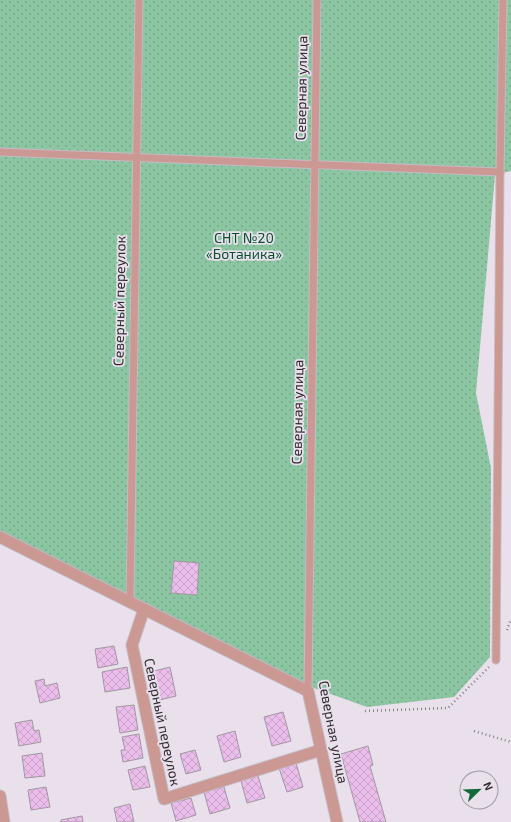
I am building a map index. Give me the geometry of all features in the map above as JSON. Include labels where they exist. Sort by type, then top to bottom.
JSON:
[{"type":"street","points":[[0,537],[308,690]]},
{"type":"street","name":"Северный переулок","points":[[144,609],[132,645],[164,799],[321,750]]},
{"type":"street","name":"Северная улица","points":[[308,690],[337,822]]},
{"type":"street","points":[[0,796],[4,822]]},
{"type":"lane","name":"Северный переулок","points":[[130,602],[139,0]]},
{"type":"lane","name":"Северная улица","points":[[308,690],[317,0]]},
{"type":"lane","points":[[496,660],[503,0]]},
{"type":"lane","points":[[0,152],[500,172]]},
{"type":"path","points":[[365,711],[448,708],[496,660]]},
{"type":"path","points":[[474,731],[511,742]]},
{"type":"green space","name":"СНТ №20 «Ботаника»","points":[[0,0],[511,0],[511,171],[495,175],[476,393],[491,468],[490,657],[454,697],[367,707],[297,682],[0,543]]},
{"type":"building","points":[[174,561],[199,563],[197,595],[171,593]]},
{"type":"building","points":[[114,646],[118,664],[98,668],[95,649]]},
{"type":"building","points":[[127,667],[130,688],[105,692],[102,672]]},
{"type":"building","points":[[170,667],[176,696],[156,701],[150,672]]},
{"type":"building","points":[[44,679],[45,686],[57,683],[60,698],[40,703],[35,681]]},
{"type":"building","points":[[134,705],[138,730],[120,733],[116,707]]},
{"type":"building","points":[[283,712],[291,741],[272,746],[264,717]]},
{"type":"building","points":[[32,720],[34,731],[39,730],[41,742],[19,746],[15,723]]},
{"type":"building","points":[[235,731],[241,757],[224,762],[217,736]]},
{"type":"building","points":[[139,734],[143,758],[123,762],[121,750],[125,750],[122,737]]},
{"type":"building","points":[[368,746],[373,765],[370,766],[386,822],[360,822],[341,754]]},
{"type":"building","points":[[195,750],[201,770],[186,774],[180,754]]},
{"type":"building","points":[[42,753],[45,776],[25,778],[22,756]]},
{"type":"building","points":[[296,763],[303,787],[287,792],[279,768]]},
{"type":"building","points":[[145,766],[150,787],[133,790],[128,770]]},
{"type":"building","points":[[258,776],[265,798],[247,803],[241,781]]},
{"type":"building","points":[[46,787],[50,807],[31,810],[28,790]]},
{"type":"building","points":[[224,787],[230,808],[210,814],[204,792]]},
{"type":"building","points":[[191,798],[196,815],[176,821],[171,803]]},
{"type":"building","points":[[130,804],[134,822],[117,822],[114,808]]},
{"type":"building","points":[[82,816],[83,822],[61,822],[61,820]]}]
